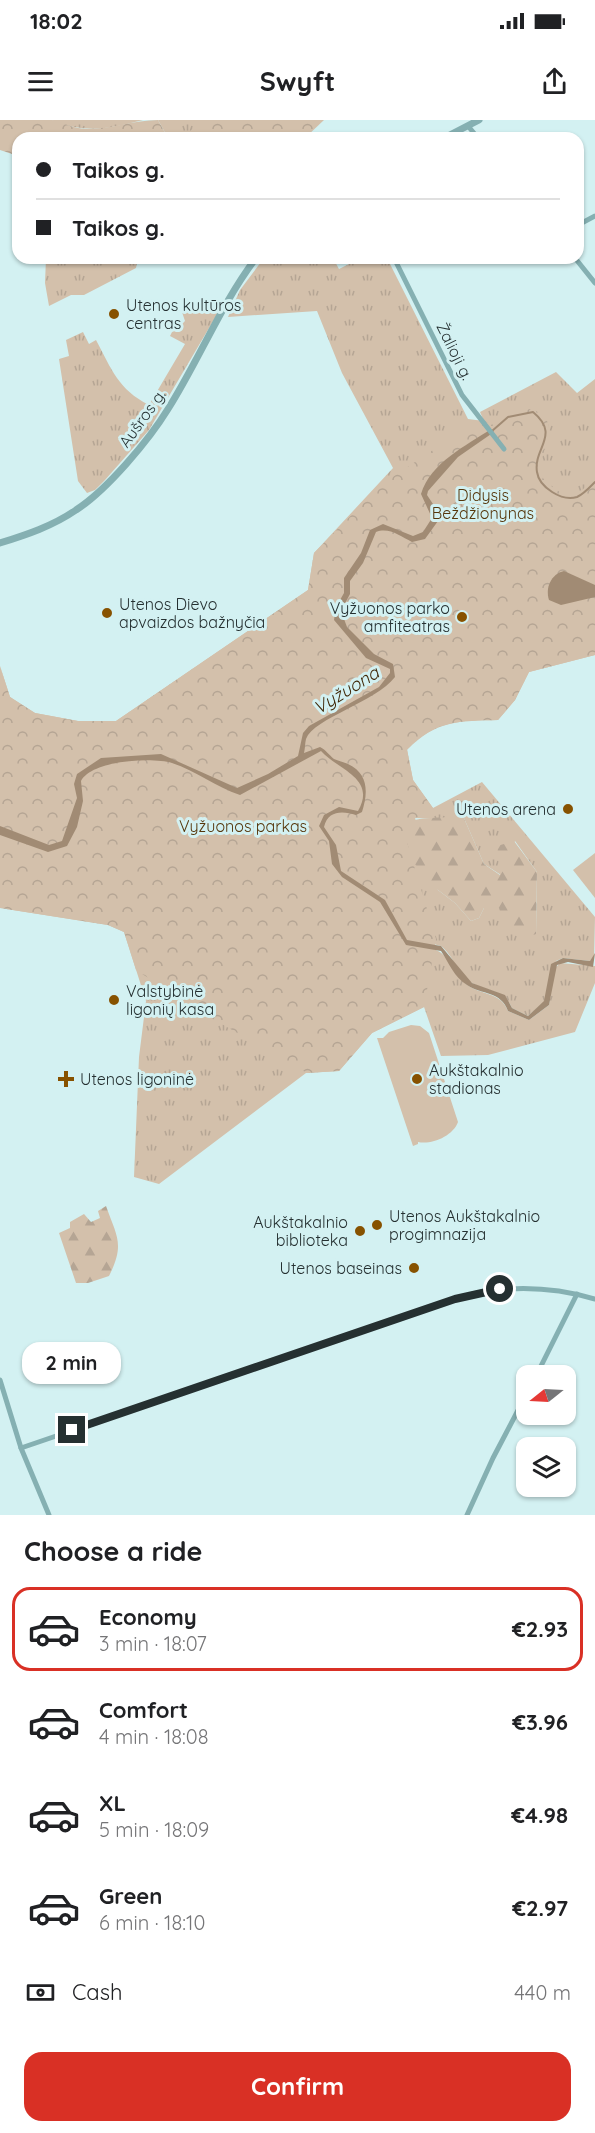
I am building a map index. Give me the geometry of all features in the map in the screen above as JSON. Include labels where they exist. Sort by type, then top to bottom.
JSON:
[{"type":"street","points":[[456,132],[479,120]]},
{"type":"street","points":[[468,126],[473,132]]},
{"type":"street","name":"Aušros g.","points":[[0,543],[30,533],[76,510],[125,463],[168,410],[225,307],[252,264]]},
{"type":"street","name":"Žalioji g.","points":[[397,264],[462,395],[504,449]]},
{"type":"street","points":[[580,264],[595,283]]},
{"type":"street","points":[[21,1448],[472,1293],[524,1288],[577,1294],[595,1299]]},
{"type":"street","points":[[542,1365],[577,1294]]},
{"type":"street","points":[[0,1380],[21,1448],[50,1515]]},
{"type":"street","points":[[467,1515],[516,1414]]},
{"type":"green space","points":[[0,120],[52,120],[88,129],[158,120],[165,132],[12,132],[12,154],[0,150]]},
{"type":"green space","points":[[51,120],[143,120],[119,126],[86,129]]},
{"type":"green space","points":[[158,120],[200,120],[191,132],[165,132]]},
{"type":"green space","points":[[200,120],[324,120],[311,132],[190,132]]},
{"type":"green space","points":[[46,264],[137,264],[136,268],[84,295],[71,295],[49,306],[45,283]]},
{"type":"green space","name":"Vyžuonos parkas","points":[[260,264],[336,264],[339,269],[349,264],[390,264],[468,419],[484,421],[480,412],[556,372],[577,393],[595,379],[595,655],[529,672],[515,700],[498,720],[449,724],[428,733],[407,750],[413,780],[433,808],[482,782],[595,917],[594,959],[590,961],[563,958],[556,961],[545,1001],[528,1016],[512,1008],[500,994],[467,980],[441,946],[49,845],[0,666],[10,697],[35,713],[78,721],[116,721],[308,590],[314,553],[393,468],[342,373],[317,311],[228,317],[240,290]],"holes":[[[463,816],[484,864],[501,875],[515,841],[537,872],[536,934],[500,907],[484,908],[479,918],[471,921],[455,903],[438,890],[415,818],[442,819]]]},
{"type":"green space","points":[[200,304],[211,306],[219,311],[149,430],[105,480],[95,490],[87,493],[78,481],[59,359],[69,356],[66,340],[83,332],[89,344],[96,340],[117,378],[138,399],[149,405],[185,344],[170,336],[176,324],[181,325],[185,321],[182,312]]},
{"type":"green space","name":"Vyžuonos parkas","points":[[532,409],[542,415],[548,423],[548,439],[540,467],[541,476],[560,492],[571,495],[581,491],[595,477],[595,655],[529,672],[515,700],[498,720],[460,722],[438,727],[407,749],[413,780],[433,808],[402,826],[436,939],[424,1007],[372,1033],[339,1071],[307,1073],[201,1012],[136,970],[124,932],[108,925],[0,908],[0,666],[10,697],[35,713],[78,721],[116,721],[308,590],[314,553],[382,484],[472,424],[485,421],[491,425],[515,411]]},
{"type":"green space","points":[[463,816],[484,864],[500,875],[497,846],[514,841],[537,872],[536,934],[522,939],[504,924],[499,908],[484,908],[479,918],[471,921],[455,903],[438,890],[413,862],[402,825],[423,819]]},
{"type":"green space","points":[[595,853],[595,898],[573,870]]},
{"type":"green space","points":[[0,908],[433,949],[439,951],[447,959],[466,984],[495,997],[505,1005],[508,1011],[529,1020],[549,1005],[554,969],[560,963],[595,966],[595,983],[575,1032],[488,1055],[441,1056],[424,1007],[372,1033],[339,1071],[306,1073],[159,1184],[134,1177],[139,1057],[146,1001],[124,932],[108,925]]},
{"type":"green space","name":"Aukštakalnio stadionas","points":[[411,1025],[420,1026],[429,1033],[458,1122],[447,1135],[429,1142],[418,1142],[413,1146],[377,1038],[383,1038],[389,1032]]},
{"type":"green space","points":[[106,1206],[118,1241],[114,1265],[109,1276],[88,1283],[76,1283],[59,1233],[70,1228],[70,1222],[84,1214],[91,1222],[100,1218],[98,1211]]},
{"type":"shaded area","points":[[491,429],[494,432],[458,457],[428,491],[427,495],[435,507],[438,521],[425,539],[412,542],[390,531],[376,532],[363,563],[350,581],[350,594],[341,611],[347,627],[374,654],[393,664],[395,677],[374,694],[311,731],[306,739],[304,753],[320,747],[334,759],[346,763],[360,773],[366,791],[362,812],[356,815],[337,813],[329,817],[324,827],[336,845],[341,871],[385,900],[407,940],[441,946],[472,983],[505,995],[512,1008],[528,1016],[544,1001],[551,964],[563,958],[590,961],[595,953],[593,967],[568,962],[557,965],[549,1005],[529,1020],[508,1011],[501,1000],[462,982],[441,951],[406,945],[380,902],[342,877],[332,864],[329,841],[319,826],[324,815],[339,807],[358,811],[363,800],[363,790],[353,776],[321,751],[240,795],[172,763],[151,760],[109,764],[87,774],[81,781],[83,801],[77,827],[67,846],[48,852],[0,835],[0,826],[49,845],[62,841],[77,798],[74,784],[77,774],[101,758],[161,754],[237,788],[268,774],[298,756],[303,733],[309,726],[379,687],[390,673],[390,669],[366,658],[334,620],[336,607],[344,593],[344,578],[361,553],[370,530],[383,524],[413,536],[423,532],[432,518],[421,494],[426,483],[450,456]]},
{"type":"shaded area","points":[[564,571],[595,585],[595,597],[561,605],[549,600],[548,591],[552,578]]},
{"type":"waterway","name":"Vyžuona","points":[[492,431],[508,417],[533,412],[541,420],[546,435],[537,463],[537,472],[542,483],[552,492],[571,498],[582,494],[595,482]]},
{"type":"place","name":"Utenos kultūros centras","points":[[114,314]]},
{"type":"place","name":"Utenos Dievo apvaizdos bažnyčia","points":[[107,613]]},
{"type":"place","name":"Vyžuonos parko amfiteatras","points":[[462,617]]},
{"type":"place","name":"Utenos arena","points":[[568,809]]},
{"type":"place","name":"Valstybinė ligonių kasa","points":[[114,1000]]},
{"type":"place","name":"Utenos ligoninė","points":[[66,1079]]},
{"type":"place","name":"Aukštakalnio stadionas","points":[[417,1079]]},
{"type":"place","name":"Utenos Aukštakalnio progimnazija","points":[[377,1225]]},
{"type":"place","name":"Aukštakalnio biblioteka","points":[[360,1231]]},
{"type":"place","name":"Utenos baseinas","points":[[414,1268]]},
{"type":"route","points":[[72,1430],[472,1293],[500,1289]]},
{"type":"park label","name":"Didysis Beždžionynas","points":[[483,504]]}]
